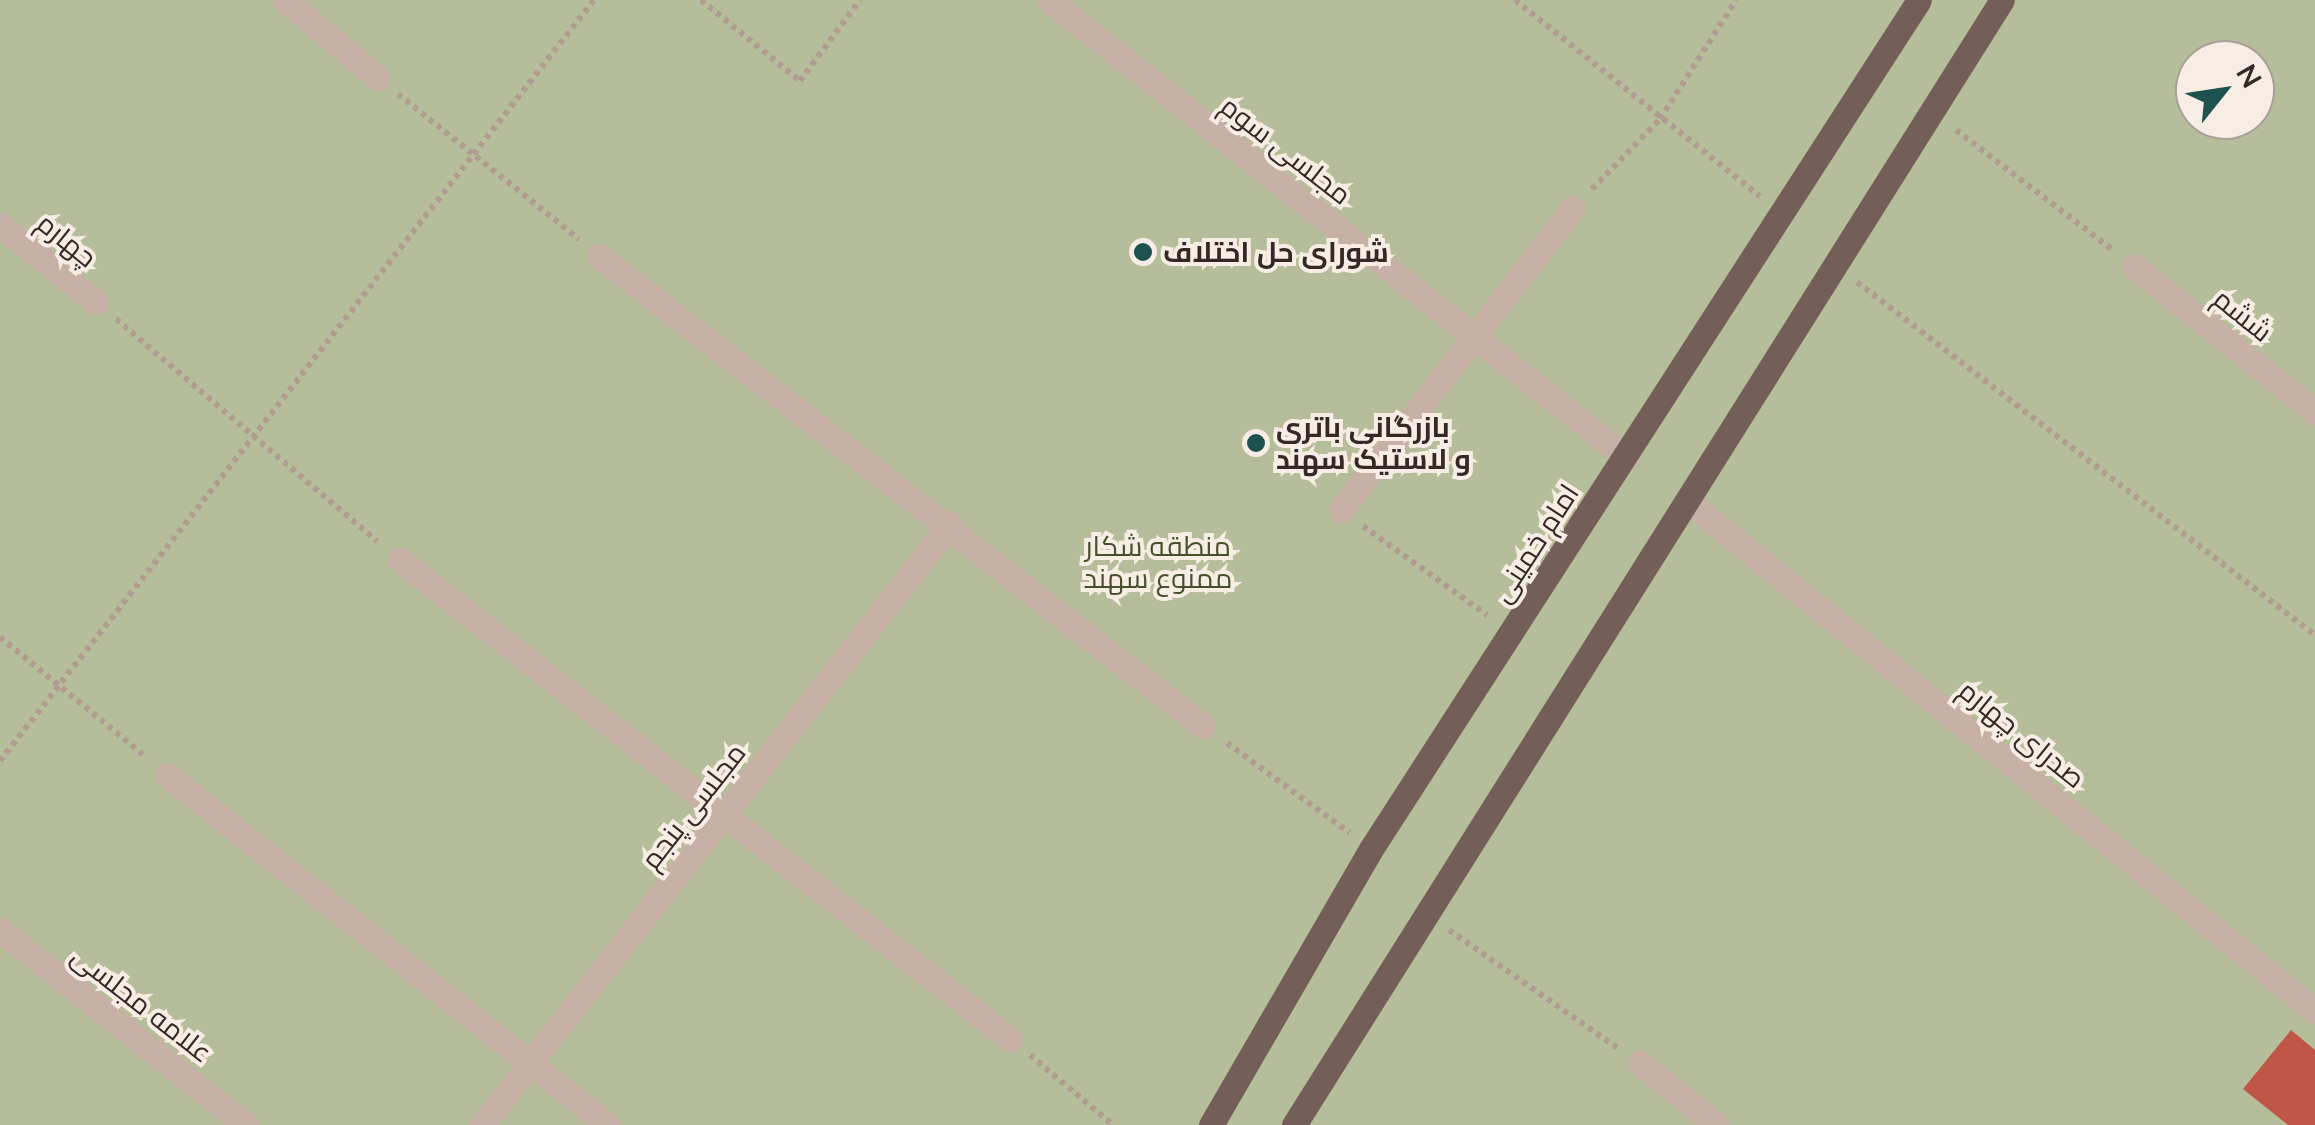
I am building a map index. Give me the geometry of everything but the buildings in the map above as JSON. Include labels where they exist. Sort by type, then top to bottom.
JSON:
[{"type":"main road","name":"امام خمینی","points":[[1211,1125],[1372,849],[1919,0]]},
{"type":"main road","points":[[1294,1125],[1423,912],[1692,504],[2002,0]]},
{"type":"street","points":[[284,0],[378,78]]},
{"type":"street","name":"مجلسی سوم","points":[[1049,0],[1627,458]]},
{"type":"street","points":[[1342,510],[1573,208]]},
{"type":"street","name":"چهارم","points":[[0,225],[96,302]]},
{"type":"street","points":[[599,256],[950,524],[1203,726]]},
{"type":"street","name":"ششم","points":[[2134,266],[2315,412]]},
{"type":"street","name":"صدرای چهارم","points":[[1692,504],[2315,1011]]},
{"type":"street","name":"مجلسی پنجم","points":[[482,1125],[950,524]]},
{"type":"street","points":[[400,560],[1010,1038]]},
{"type":"street","points":[[167,775],[608,1125]]},
{"type":"street","name":"علامه مجلسی","points":[[0,930],[246,1125]]},
{"type":"street","points":[[1640,1063],[1718,1125]]},
{"type":"path","points":[[0,761],[594,0]]},
{"type":"path","points":[[702,0],[800,80],[860,0]]},
{"type":"path","points":[[1516,0],[1783,214]]},
{"type":"path","points":[[1573,208],[1660,118],[1736,0]]},
{"type":"path","points":[[378,78],[599,256]]},
{"type":"path","points":[[1932,111],[2134,266]]},
{"type":"path","points":[[1837,266],[2315,636]]},
{"type":"path","points":[[96,302],[400,560]]},
{"type":"path","points":[[1342,510],[1512,634]]},
{"type":"path","points":[[0,636],[167,775]]},
{"type":"path","points":[[1203,726],[1372,849]]},
{"type":"path","points":[[1423,912],[1640,1063]]},
{"type":"path","points":[[1010,1038],[1113,1125]]},
{"type":"green space","name":"منطقه شکار ممنوع سهند","points":[[0,0],[2315,0],[2315,1125],[0,1125]]},
{"type":"place","name":"شورای حل اختلاف","points":[[1143,252]]},
{"type":"place","name":"بازرگانی باتری و لاستیک سهند","points":[[1256,443]]}]
